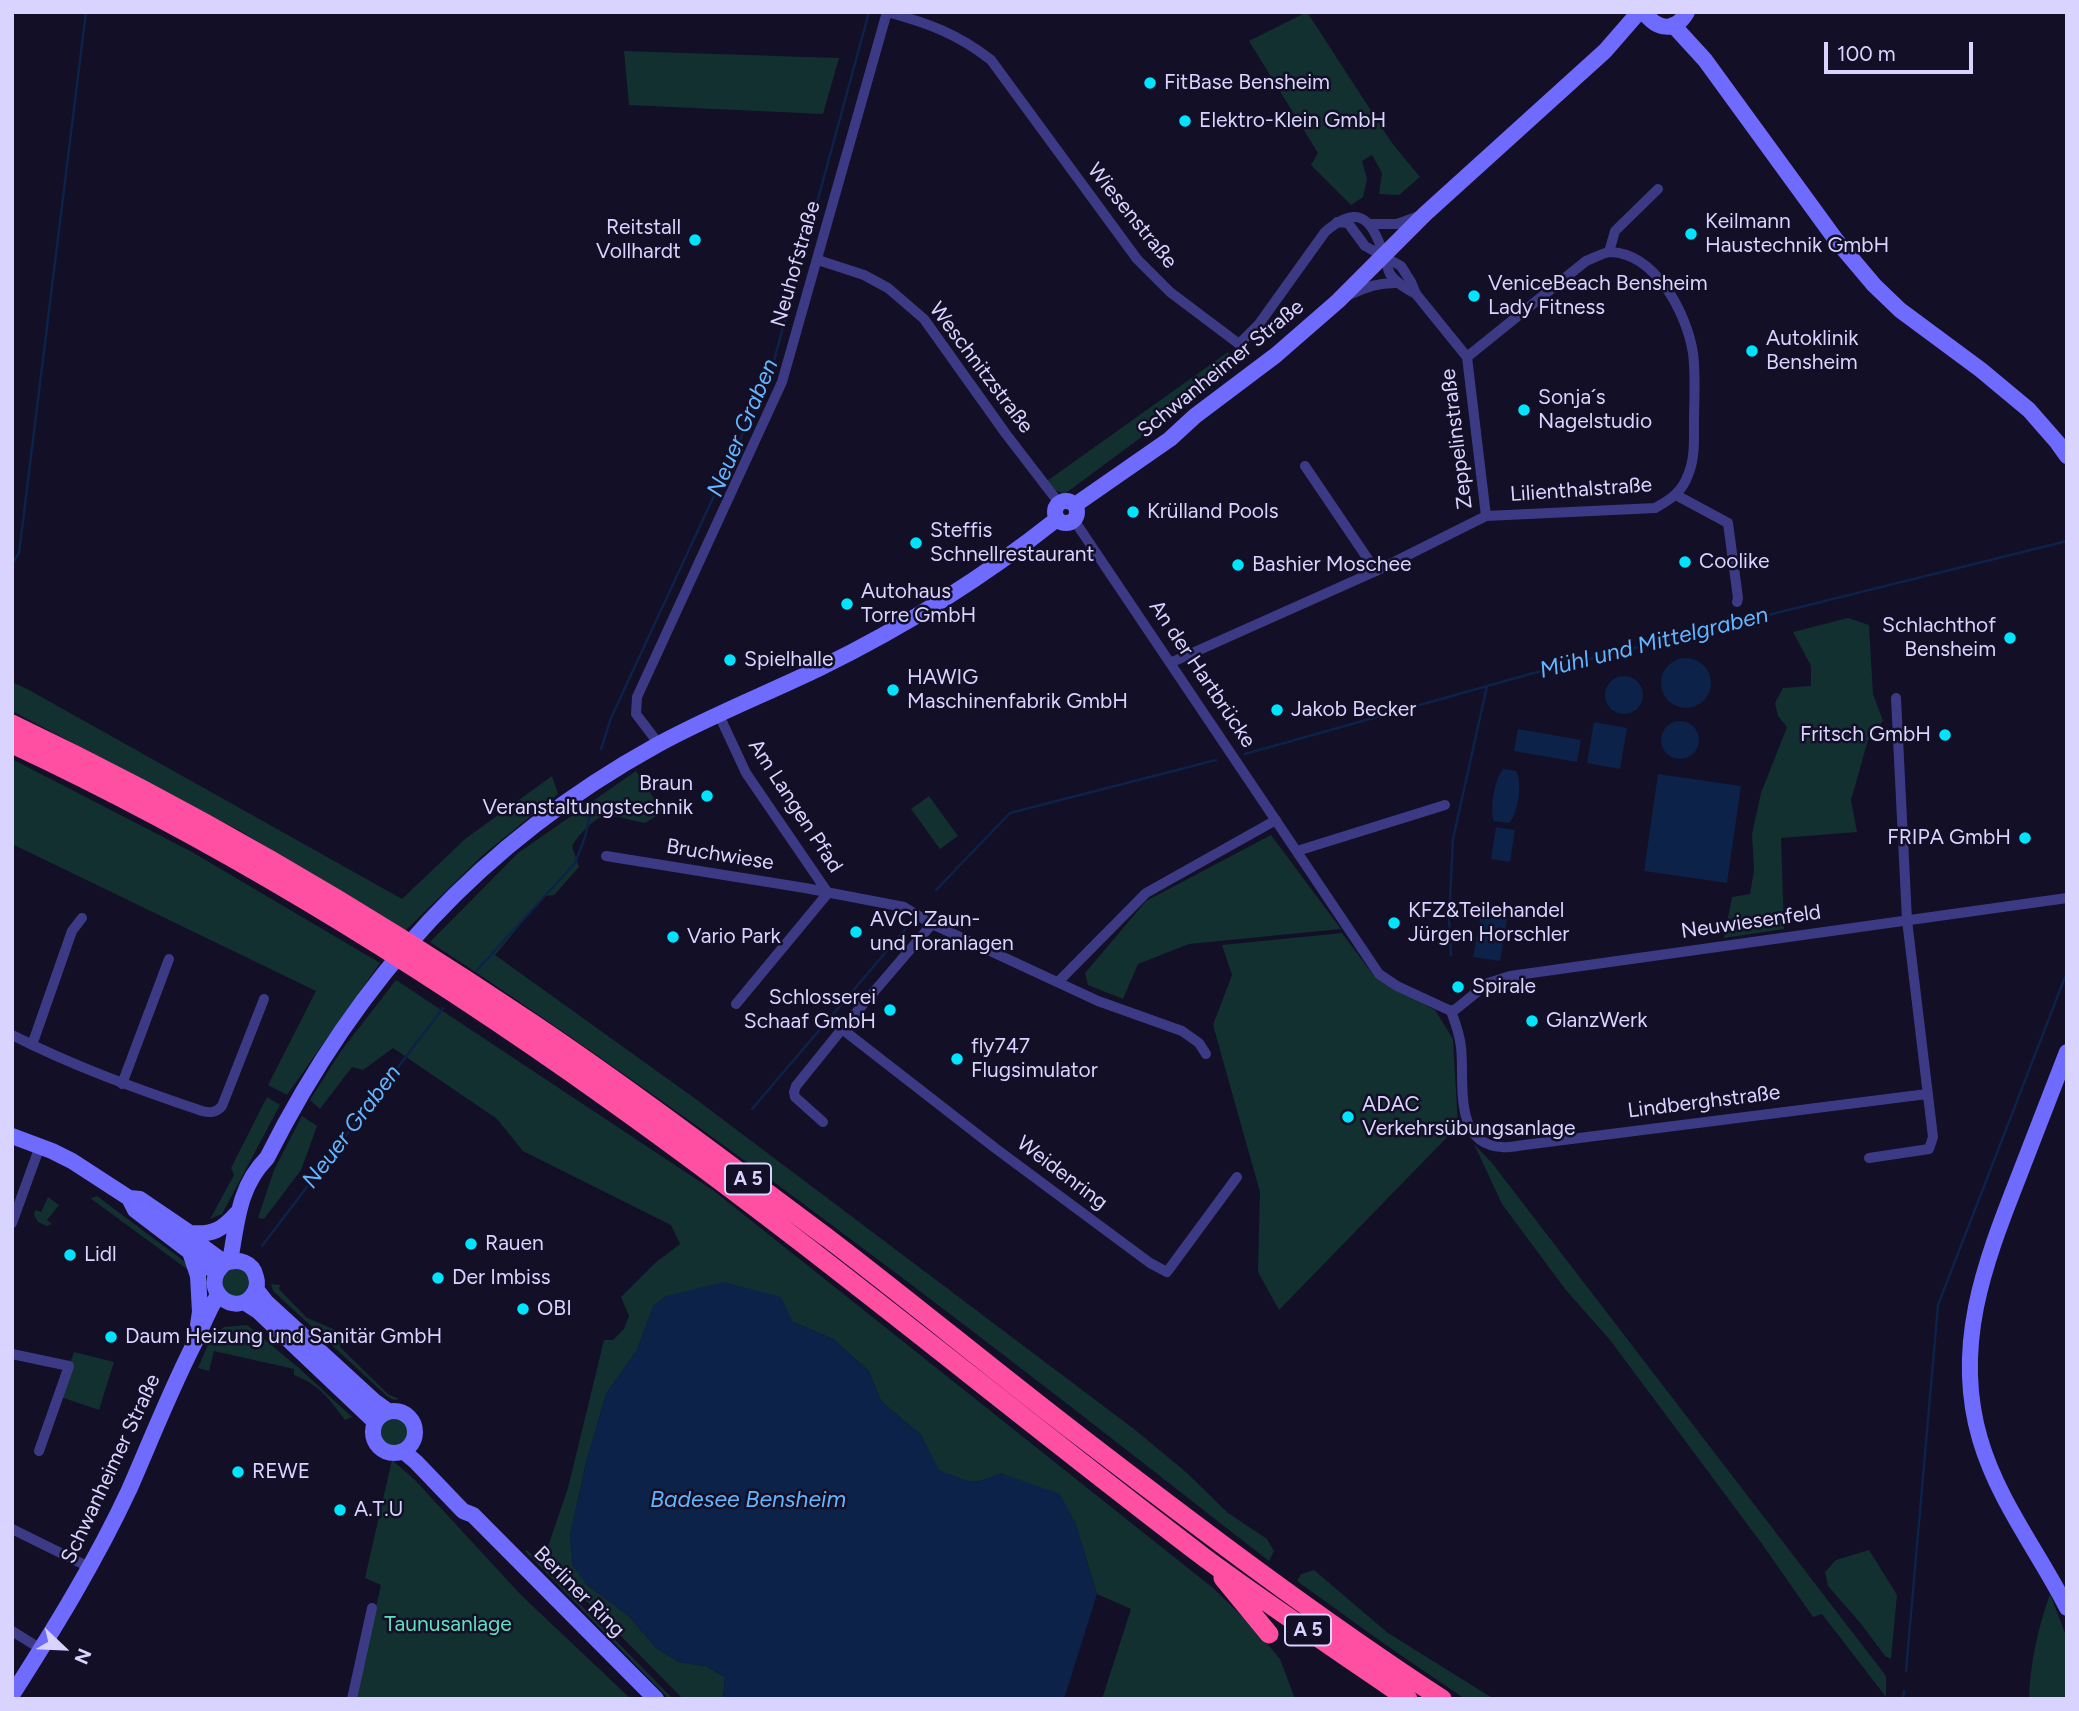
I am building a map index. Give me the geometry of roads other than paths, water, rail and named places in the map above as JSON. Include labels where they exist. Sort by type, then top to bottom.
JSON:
[{"type":"highway","name":"A 5","points":[[12,724],[261,854],[360,912],[534,1025],[832,1242],[1083,1439],[1321,1616],[1442,1699]]},
{"type":"highway","name":"A 5","points":[[12,744],[250,868],[524,1040],[673,1146],[808,1248],[1209,1561],[1408,1699]]},
{"type":"highway","points":[[1209,1561],[1269,1634]]},
{"type":"main road","points":[[1644,15],[1658,25],[1682,18],[1705,60],[1836,240],[1874,285],[1900,310],[1981,370],[2029,410],[2067,456]]},
{"type":"main road","name":"Schwanheimer Straße","points":[[267,1158],[335,1040],[380,977],[422,928],[480,871],[533,826],[582,791],[659,744],[821,668],[904,623],[976,578],[1170,439],[1195,416],[1276,355],[1338,301],[1426,214],[1644,15]]},
{"type":"main road","points":[[2067,1052],[1987,1262],[1973,1312],[1970,1382],[1979,1437],[1991,1471],[2008,1508],[2067,1608]]},
{"type":"main road","name":"Berliner Ring","points":[[12,1136],[72,1161],[130,1198],[140,1199],[190,1233],[195,1241],[229,1265]]},
{"type":"main road","points":[[190,1233],[209,1234],[227,1225],[237,1213],[258,1167],[267,1158]]},
{"type":"main road","points":[[256,1289],[252,1297],[231,1300],[215,1289],[243,1248],[246,1220],[266,1171],[267,1158]]},
{"type":"main road","name":"Berliner Ring","points":[[130,1198],[135,1210],[206,1263],[250,1266],[255,1273],[256,1289],[266,1302],[374,1401],[388,1411],[396,1410],[409,1417],[415,1431],[408,1445],[389,1453],[377,1445],[372,1434],[375,1422],[258,1311],[231,1300]]},
{"type":"main road","points":[[229,1265],[237,1213]]},
{"type":"main road","points":[[190,1252],[198,1276],[198,1334]]},
{"type":"main road","name":"Schwanheimer Straße","points":[[12,1695],[89,1567],[124,1501],[198,1334],[231,1300]]},
{"type":"main road","points":[[375,1422],[380,1415],[388,1411]]},
{"type":"main road","name":"Berliner Ring","points":[[408,1445],[416,1462],[463,1511],[473,1515],[656,1699]]},
{"type":"street","name":"Wiesenstraße","points":[[887,12],[925,22],[948,32],[972,45],[991,60],[1137,259],[1170,292],[1239,344],[1259,324],[1325,232],[1338,222]]},
{"type":"street","name":"Neuhofstraße","points":[[659,744],[636,714],[637,696],[782,382],[887,12]]},
{"type":"street","points":[[1467,357],[1586,261],[1609,251],[1615,231],[1658,189]]},
{"type":"street","points":[[1338,222],[1353,216],[1369,224],[1397,223],[1426,214]]},
{"type":"street","points":[[1338,222],[1348,223],[1365,246],[1384,255]]},
{"type":"street","points":[[1369,224],[1384,255]]},
{"type":"street","name":"Lilienthalstraße","points":[[1486,516],[1655,508],[1676,495],[1688,477],[1692,463],[1695,377],[1692,351],[1684,322],[1659,278],[1644,264],[1609,251]]},
{"type":"street","name":"Zeppelinstraße","points":[[1170,663],[1376,570],[1486,516],[1467,357],[1416,295],[1390,274],[1384,255]]},
{"type":"street","name":"Zeppelinstraße","points":[[1384,255],[1401,266],[1416,295]]},
{"type":"street","name":"Weschnitzstraße","points":[[818,260],[864,275],[888,288],[924,319],[1006,434],[1066,512]]},
{"type":"street","points":[[1338,301],[1370,285],[1399,283]]},
{"type":"street","points":[[1305,466],[1376,570]]},
{"type":"street","name":"Lilienthalstraße","points":[[1676,495],[1728,523],[1737,602]]},
{"type":"street","name":"An der Hartbrücke","points":[[1066,512],[1379,974],[1397,986],[1451,1011]]},
{"type":"street","points":[[1869,1158],[1928,1149],[1933,1137],[1907,920],[1896,698]]},
{"type":"street","name":"Am Langen Pfad","points":[[719,715],[746,773],[828,893],[904,907],[932,924]]},
{"type":"street","points":[[1297,851],[1446,806]]},
{"type":"street","points":[[1058,982],[1146,893],[1276,820]]},
{"type":"street","name":"Bruchwiese","points":[[606,856],[828,893]]},
{"type":"street","points":[[736,1004],[828,893]]},
{"type":"street","name":"Neuwiesenfeld","points":[[1451,1011],[1488,983],[1510,976],[2067,898]]},
{"type":"street","points":[[32,1045],[72,931],[82,918]]},
{"type":"street","points":[[822,1122],[795,1097],[794,1092],[842,1029],[932,924],[1098,1001],[1182,1031],[1199,1043],[1206,1054]]},
{"type":"street","points":[[122,1084],[169,959]]},
{"type":"street","points":[[12,1035],[65,1061],[122,1084],[202,1111],[213,1112],[219,1111],[234,1078],[264,999]]},
{"type":"street","name":"Lindberghstraße","points":[[1451,1011],[1461,1044],[1463,1111],[1467,1124],[1475,1135],[1487,1144],[1502,1147],[1927,1094]]},
{"type":"street","name":"Weidenring","points":[[842,1029],[995,1148],[1150,1263],[1167,1272],[1237,1177]]},
{"type":"street","points":[[12,1223],[40,1146]]},
{"type":"street","points":[[12,1354],[69,1366],[39,1451]]},
{"type":"street","points":[[12,1529],[89,1567]]},
{"type":"street","points":[[352,1699],[372,1608]]},
{"type":"street","points":[[12,1631],[41,1650]]},
{"type":"water","points":[[1686,658],[1704,665],[1711,683],[1704,701],[1686,708],[1668,701],[1661,683],[1668,665]]},
{"type":"water","points":[[1624,676],[1638,681],[1643,695],[1638,709],[1624,714],[1610,709],[1605,695],[1610,681]]},
{"type":"water","points":[[1680,721],[1694,726],[1699,740],[1694,754],[1680,759],[1666,754],[1661,740],[1666,726]]},
{"type":"water","points":[[1594,722],[1627,728],[1620,769],[1587,763]]},
{"type":"water","points":[[1518,729],[1581,740],[1577,762],[1514,751]]},
{"type":"water","points":[[1503,769],[1516,771],[1519,783],[1517,806],[1509,823],[1494,821],[1493,816],[1495,787]]},
{"type":"water","points":[[1658,774],[1741,786],[1727,883],[1644,871]]},
{"type":"water","points":[[1496,827],[1515,830],[1510,862],[1491,859]]},
{"type":"water","points":[[1481,914],[1507,919],[1500,961],[1473,957]]},
{"type":"water","name":"Badesee Bensheim","points":[[724,1282],[781,1297],[793,1322],[833,1339],[869,1371],[881,1401],[921,1435],[940,1471],[975,1482],[1000,1473],[1060,1494],[1075,1522],[1097,1594],[1064,1699],[723,1699],[725,1677],[706,1666],[679,1662],[656,1648],[630,1617],[586,1584],[572,1565],[570,1535],[586,1463],[606,1394],[637,1350],[654,1305],[666,1296]]},
{"type":"waterway","points":[[12,564],[19,553],[86,12]]},
{"type":"waterway","name":"Neuer Graben","points":[[601,749],[611,718],[770,375],[869,12]]},
{"type":"waterway","name":"Mühl und Mittelgraben","points":[[1245,754],[1530,674],[2067,541]]},
{"type":"waterway","points":[[1451,955],[1449,920],[1453,839],[1487,686]]},
{"type":"waterway","name":"Mühl und Mittelgraben","points":[[936,890],[1010,813],[1216,760]]},
{"type":"waterway","name":"Neuer Graben","points":[[477,970],[575,863],[591,811]]},
{"type":"waterway","name":"Mühl und Mittelgraben","points":[[752,1109],[909,925]]},
{"type":"waterway","points":[[1906,1671],[1938,1305],[2067,972]]},
{"type":"waterway","name":"Neuer Graben","points":[[262,1246],[443,1008]]},
{"type":"waterway","points":[[1903,1699],[1904,1691]]},
{"type":"place","name":"FitBase Bensheim","points":[[1150,83]]},
{"type":"place","name":"Elektro-Klein GmbH","points":[[1185,121]]},
{"type":"place","name":"Keilmann Haustechnik GmbH","points":[[1691,234]]},
{"type":"place","name":"Reitstall Vollhardt","points":[[695,240]]},
{"type":"place","name":"VeniceBeach Bensheim Lady Fitness","points":[[1474,296]]},
{"type":"place","name":"Autoklinik Bensheim","points":[[1752,351]]},
{"type":"place","name":"Sonja´s Nagelstudio","points":[[1524,410]]},
{"type":"place","name":"Krülland Pools","points":[[1133,512]]},
{"type":"place","name":"Steffis Schnellrestaurant","points":[[916,543]]},
{"type":"place","name":"Coolike","points":[[1685,562]]},
{"type":"place","name":"Bashier Moschee","points":[[1238,565]]},
{"type":"place","name":"Autohaus Torre GmbH","points":[[847,604]]},
{"type":"place","name":"Schlachthof Bensheim","points":[[2010,638]]},
{"type":"place","name":"Spielhalle","points":[[730,660]]},
{"type":"place","name":"HAWIG Maschinenfabrik GmbH","points":[[893,690]]},
{"type":"place","name":"Jakob Becker","points":[[1277,710]]},
{"type":"place","name":"Fritsch GmbH","points":[[1945,735]]},
{"type":"place","name":"Braun Veranstaltungstechnik","points":[[707,796]]},
{"type":"place","name":"FRIPA GmbH","points":[[2025,838]]},
{"type":"place","name":"KFZ&Teilehandel Jürgen Horschler","points":[[1394,923]]},
{"type":"place","name":"AVCI Zaun- und Toranlagen","points":[[856,932]]},
{"type":"place","name":"Vario Park","points":[[673,937]]},
{"type":"place","name":"Spirale","points":[[1458,987]]},
{"type":"place","name":"Schlosserei Schaaf GmbH","points":[[890,1010]]},
{"type":"place","name":"GlanzWerk","points":[[1532,1021]]},
{"type":"place","name":"fly747 Flugsimulator","points":[[957,1059]]},
{"type":"place","name":"ADAC Verkehrsübungsanlage","points":[[1348,1117]]},
{"type":"place","name":"Rauen","points":[[471,1244]]},
{"type":"place","name":"Lidl","points":[[70,1255]]},
{"type":"place","name":"Der Imbiss","points":[[438,1278]]},
{"type":"place","name":"OBI","points":[[523,1309]]},
{"type":"place","name":"Daum Heizung und Sanitär GmbH","points":[[111,1337]]},
{"type":"place","name":"REWE","points":[[238,1472]]},
{"type":"place","name":"A.T.U","points":[[340,1510]]},
{"type":"park label","name":"Taunusanlage","points":[[448,1625]]}]
